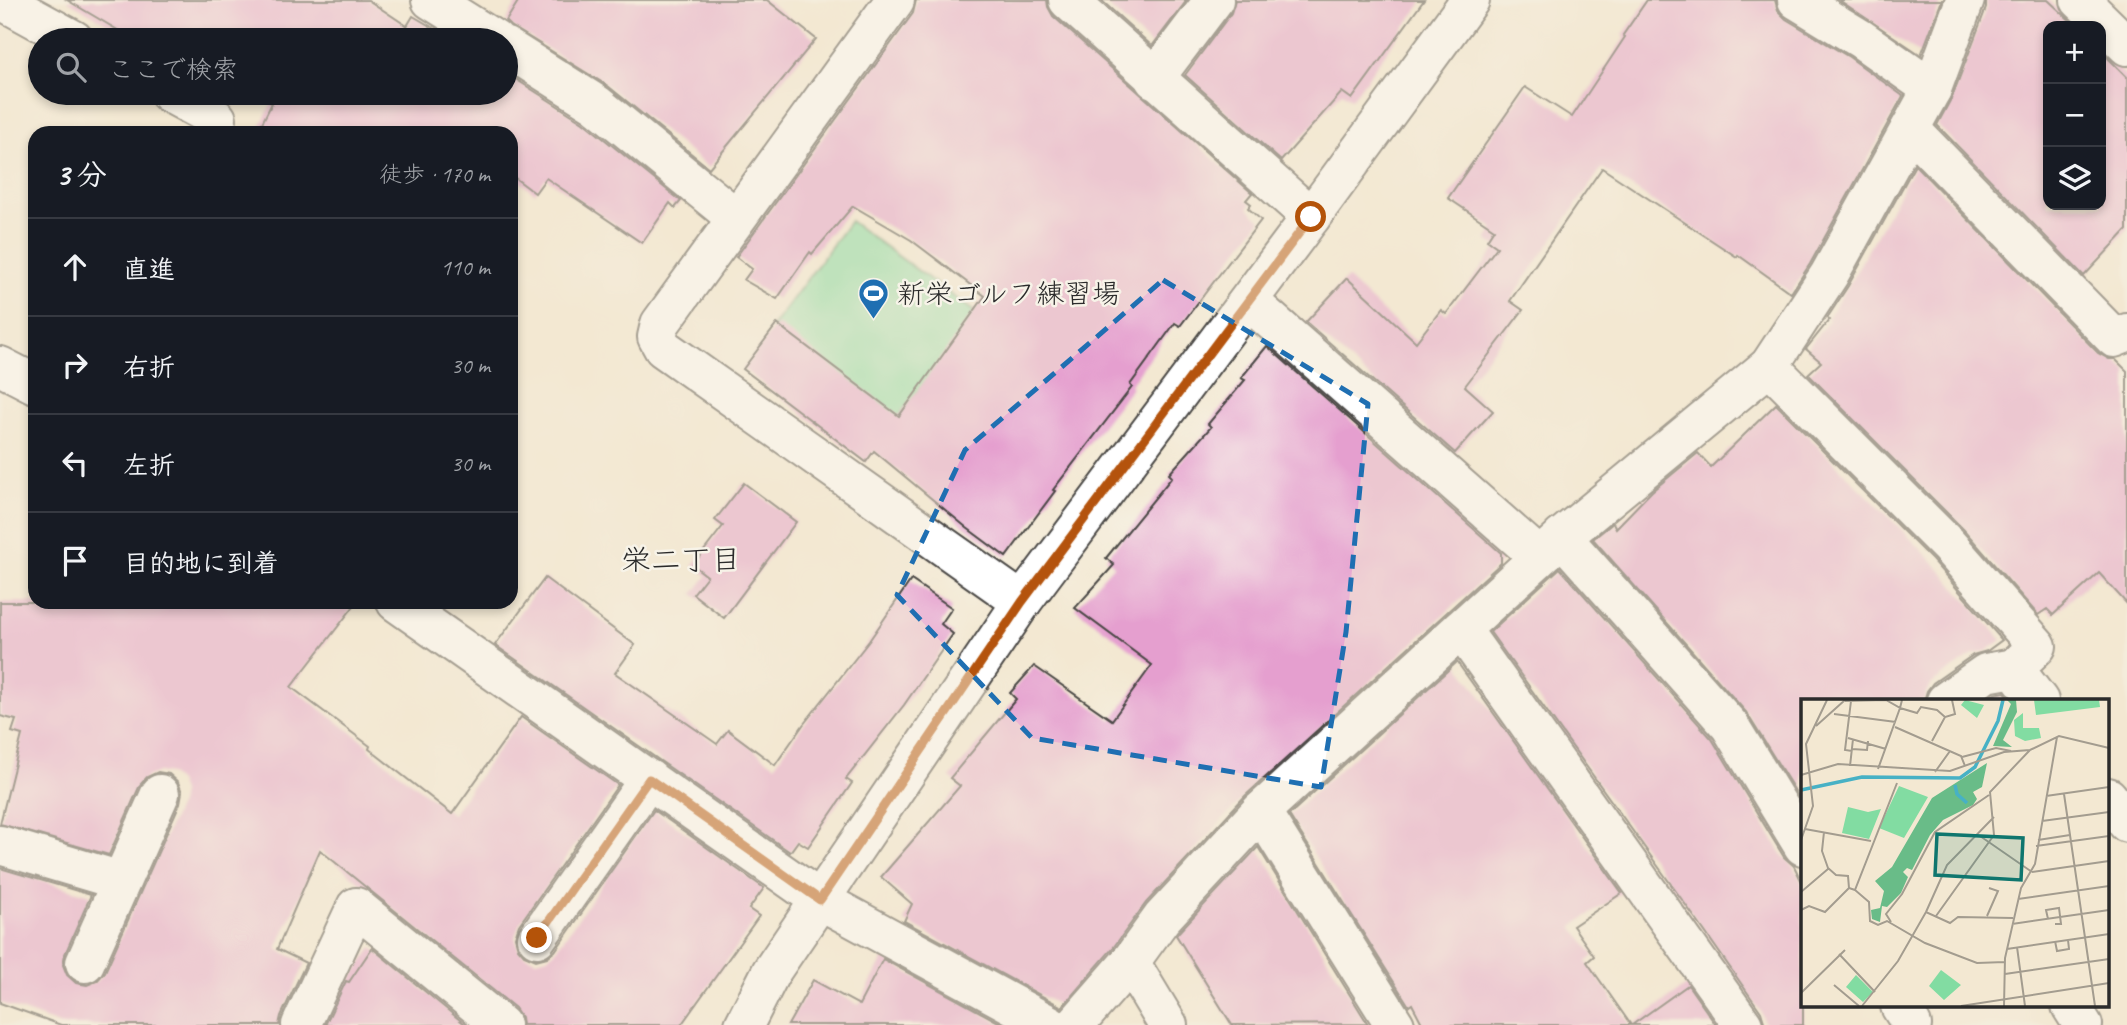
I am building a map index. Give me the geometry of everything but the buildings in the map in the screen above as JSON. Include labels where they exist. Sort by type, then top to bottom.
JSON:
[{"type":"street","points":[[1,0],[52,28]]},
{"type":"street","points":[[431,0],[476,28]]},
{"type":"street","points":[[895,0],[660,324],[657,337],[663,348],[1022,602]]},
{"type":"street","points":[[1068,0],[1311,217]]},
{"type":"street","points":[[1154,79],[1214,0]]},
{"type":"street","points":[[744,1025],[771,972],[1022,602],[1249,301],[1469,0]]},
{"type":"street","points":[[1797,0],[1861,39],[1932,89]]},
{"type":"street","points":[[1075,1025],[1130,962],[1162,918],[1261,811],[1550,548],[1769,366],[1829,275],[1932,89],[1965,0]]},
{"type":"street","points":[[2080,0],[2127,46]]},
{"type":"street","points":[[518,55],[596,104],[736,218]]},
{"type":"street","points":[[191,105],[217,119]]},
{"type":"street","points":[[1910,129],[2114,338],[2127,333]]},
{"type":"street","points":[[1249,301],[1528,547],[1550,548],[1730,726],[1801,843]]},
{"type":"street","points":[[0,366],[28,380]]},
{"type":"street","points":[[1769,366],[1948,545],[2037,646],[2014,668],[1986,673],[1949,699]]},
{"type":"street","points":[[406,609],[820,900],[1050,1025]]},
{"type":"street","points":[[1461,629],[1742,1025]]},
{"type":"street","points":[[2014,668],[2037,699]]},
{"type":"street","points":[[537,938],[649,779]]},
{"type":"street","points":[[85,963],[160,794]]},
{"type":"street","points":[[2110,800],[2127,823]]},
{"type":"street","points":[[1261,811],[1395,1025]]},
{"type":"street","points":[[0,845],[121,881]]},
{"type":"street","points":[[301,1025],[356,907],[501,1025]]},
{"type":"street","points":[[1130,962],[1168,1025]]},
{"type":"street","points":[[1901,1007],[1912,1025]]},
{"type":"street","points":[[2072,1007],[2083,1025]]},
{"type":"highlighted area","points":[[1163,280],[1368,404],[1346,632],[1321,787],[1032,738],[897,595],[965,450]]},
{"type":"green space","name":"新栄ゴルフ練習場","points":[[850,221],[976,313],[897,419],[772,327]]},
{"type":"place","name":"新栄ゴルフ練習場","points":[[874,320]]},
{"type":"district","name":"栄二丁目","points":[[681,560]]},
{"type":"route","points":[[537,938],[649,779],[820,900],[1022,602],[1311,217]]}]
